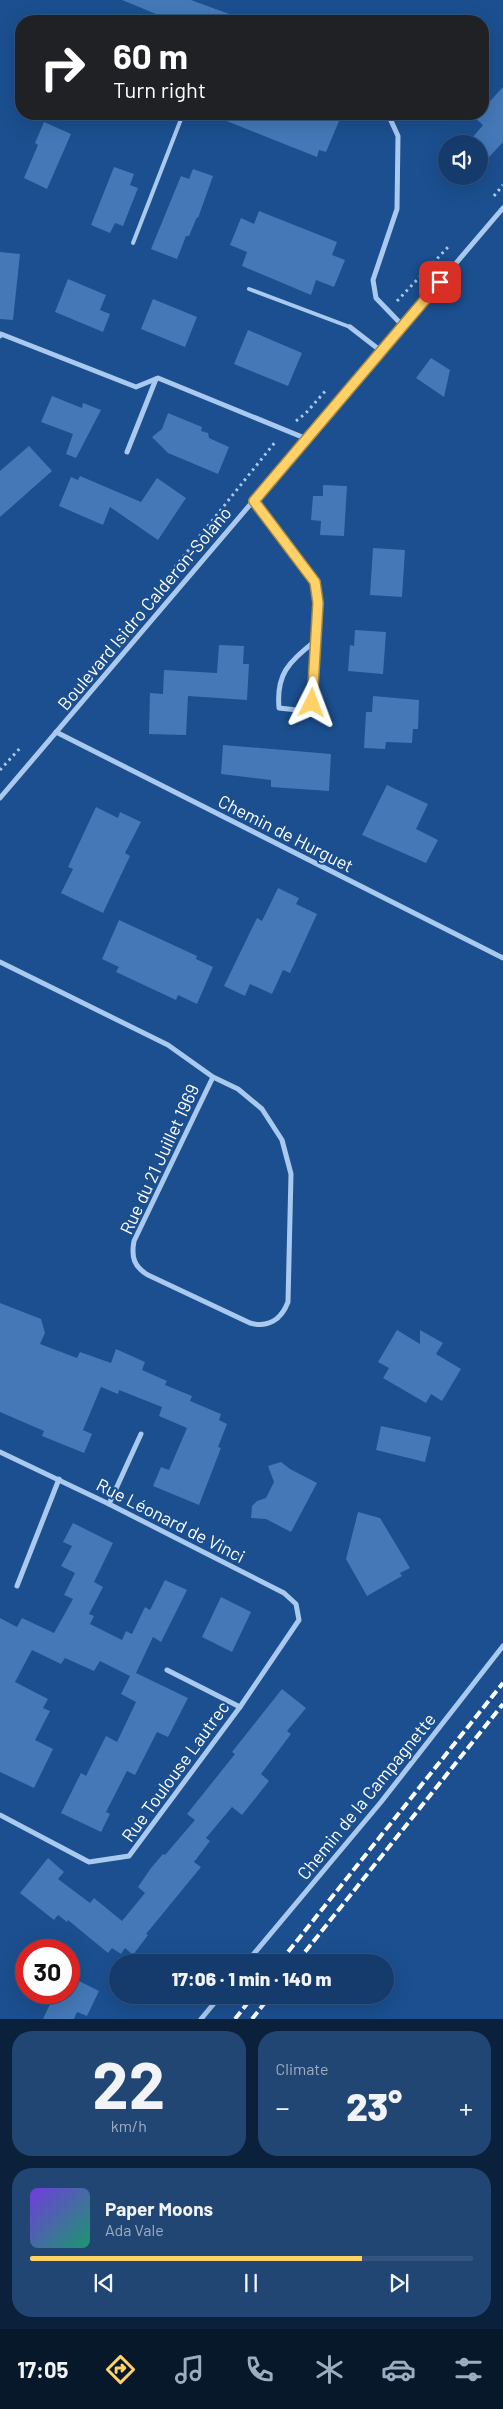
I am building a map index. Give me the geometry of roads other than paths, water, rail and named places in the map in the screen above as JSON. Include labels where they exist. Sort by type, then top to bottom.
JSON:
[{"type":"street","points":[[391,120],[398,136],[397,208],[373,280],[376,298],[402,326]]},
{"type":"street","name":"Boulevard Isidro Calderon-Solano","points":[[0,798],[503,208]]},
{"type":"street","points":[[350,327],[381,351]]},
{"type":"street","points":[[0,336],[1,334],[136,387],[156,379],[307,439]]},
{"type":"street","points":[[127,452],[156,379]]},
{"type":"street","points":[[254,501],[315,582],[318,603],[311,709],[306,711],[280,708],[281,676],[290,662],[315,641]]},
{"type":"street","name":"Chemin de Hurguet","points":[[56,732],[503,958]]},
{"type":"street","name":"Rue du 21 Juillet 1969","points":[[0,962],[168,1045],[213,1077],[238,1089],[262,1109],[282,1140],[288,1159],[292,1190],[288,1302],[280,1317],[266,1325],[250,1323],[148,1275],[141,1271],[133,1260],[134,1241],[213,1077]]},
{"type":"street","points":[[109,1504],[140,1434]]},
{"type":"street","name":"Rue Léonard de Vinci","points":[[0,1452],[109,1504],[284,1593],[296,1604],[299,1620],[290,1635]]},
{"type":"street","points":[[17,1586],[59,1480]]},
{"type":"street","name":"Rue Toulouse Lautrec","points":[[0,1815],[90,1862],[129,1856],[240,1707],[290,1635]]},
{"type":"street","name":"Chemin de la Campagnette","points":[[254,1954],[381,1802],[503,1646]]},
{"type":"street","points":[[167,1670],[240,1707]]},
{"type":"street","points":[[201,2019],[214,2004]]},
{"type":"lane","points":[[133,243],[181,120]]},
{"type":"lane","points":[[250,289],[350,327]]},
{"type":"railway","points":[[286,1954],[503,1683]]},
{"type":"railway","points":[[303,1954],[503,1704]]},
{"type":"railway","points":[[235,2019],[247,2004]]},
{"type":"railway","points":[[252,2019],[264,2004]]}]
